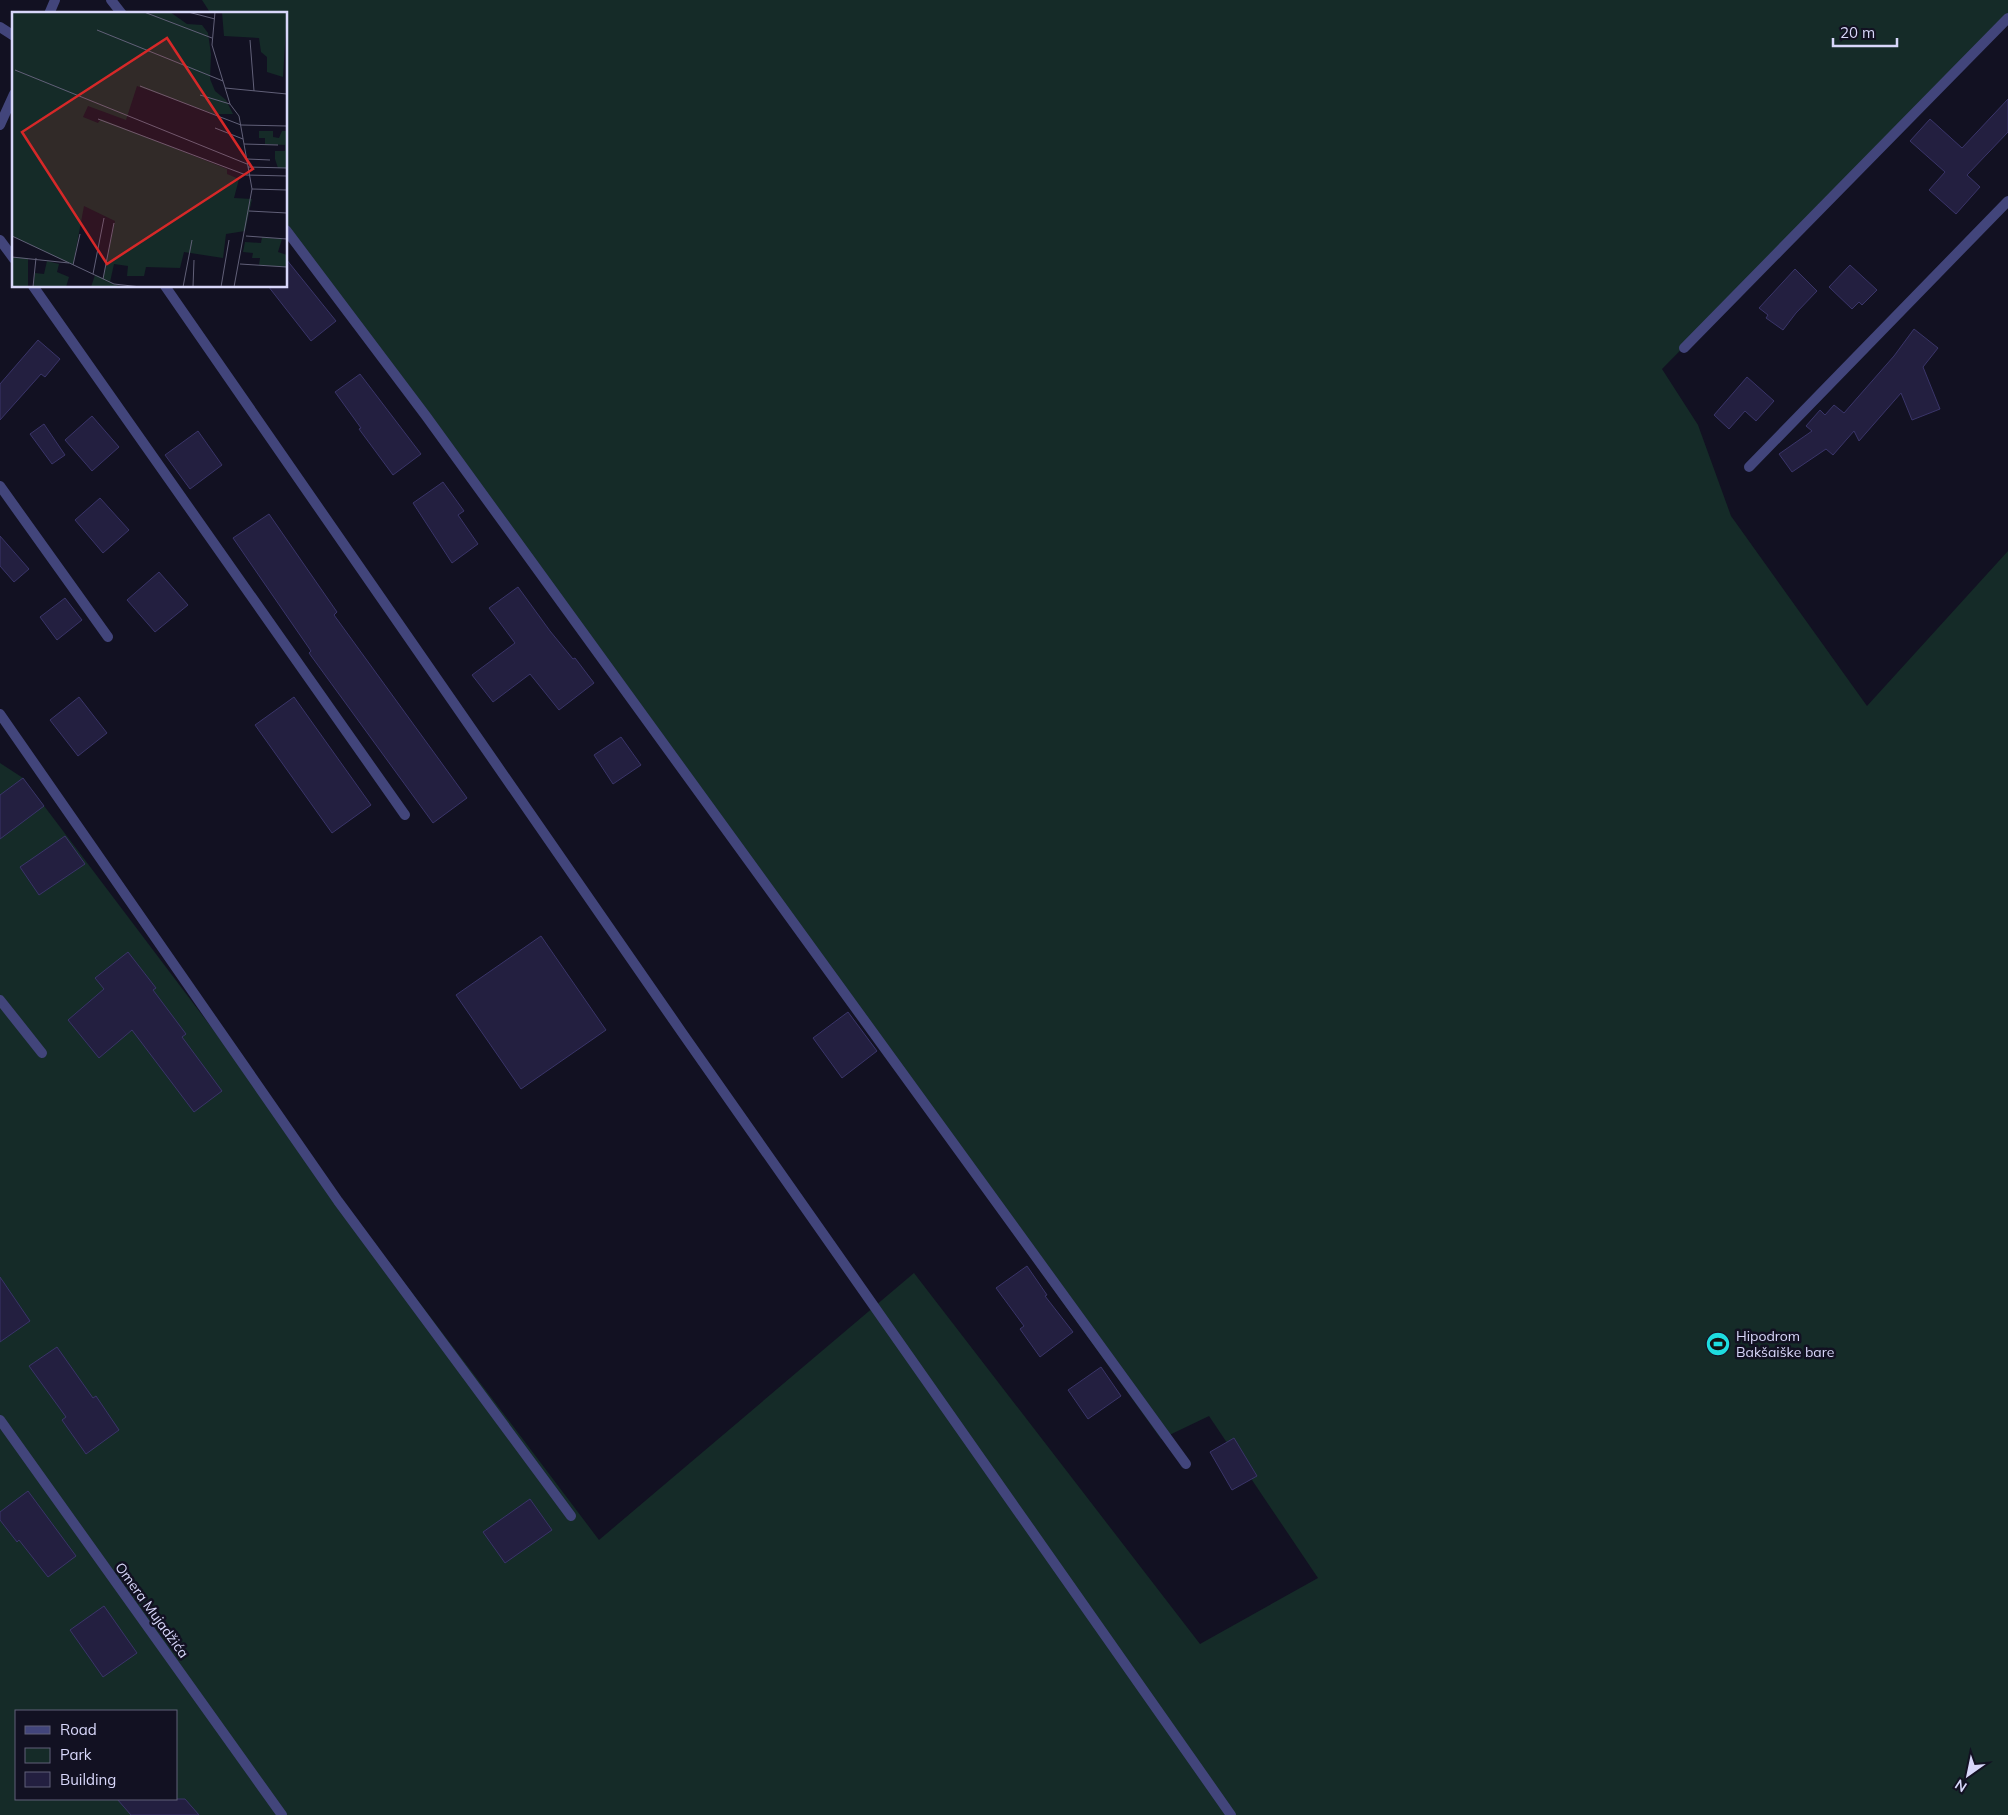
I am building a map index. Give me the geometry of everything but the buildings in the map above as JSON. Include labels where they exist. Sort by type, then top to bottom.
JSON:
[{"type":"street","points":[[50,12],[55,0]]},
{"type":"street","points":[[111,0],[120,12]]},
{"type":"street","points":[[1684,348],[2008,18]]},
{"type":"street","points":[[0,27],[12,35]]},
{"type":"street","points":[[0,125],[12,98]]},
{"type":"street","points":[[1749,467],[2008,201]]},
{"type":"street","points":[[288,233],[426,416],[1186,1464]]},
{"type":"street","points":[[0,240],[12,257]]},
{"type":"street","points":[[34,288],[405,815]]},
{"type":"street","points":[[167,288],[689,1042],[1231,1815]]},
{"type":"street","points":[[0,486],[108,636]]},
{"type":"street","points":[[0,714],[338,1201],[571,1516]]},
{"type":"street","points":[[0,1000],[42,1053]]},
{"type":"street","name":"Omera Mujadžića","points":[[0,1420],[282,1815]]},
{"type":"green space","points":[[202,0],[2008,0],[2008,18],[1662,369],[1698,425],[1731,516],[1867,706],[2008,551],[2008,1815],[0,1815],[0,763],[23,778],[599,1540],[914,1273],[1200,1644],[1318,1578],[1209,1416],[1161,1439],[426,416],[288,230],[288,12],[210,12]]},
{"type":"place","name":"Hipodrom Bakšaiške bare","points":[[1718,1344]]}]
